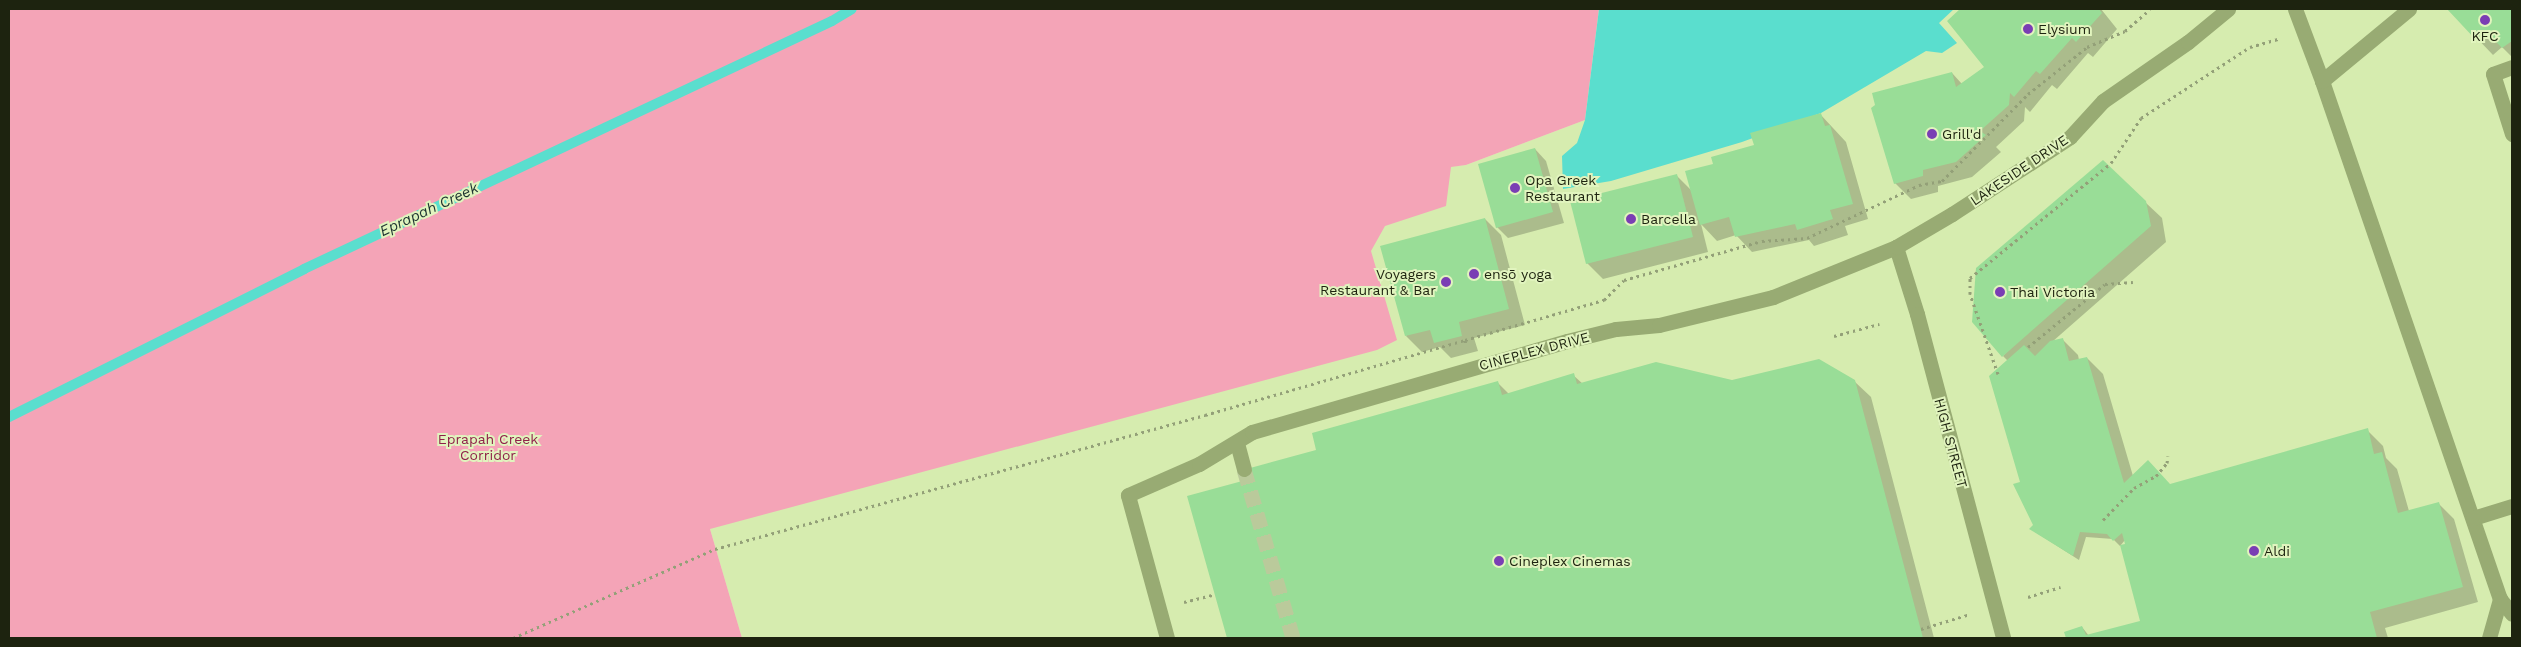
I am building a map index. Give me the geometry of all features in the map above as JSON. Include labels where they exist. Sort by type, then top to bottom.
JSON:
[{"type":"street","name":"LAKESIDE DRIVE","points":[[1896,247],[1952,214],[2070,137],[2103,101],[2188,42],[2228,9]]},
{"type":"street","points":[[2295,9],[2305,31],[2500,599],[2512,614]]},
{"type":"street","points":[[2322,81],[2409,9]]},
{"type":"street","points":[[2512,67],[2493,74],[2512,134]]},
{"type":"street","name":"CINEPLEX DRIVE","points":[[1167,638],[1128,495],[1178,474],[1252,432],[1473,367],[1616,329],[1659,325],[1773,297],[1896,247]]},
{"type":"street","name":"HIGH STREET","points":[[1896,247],[1917,314],[2003,638]]},
{"type":"street","points":[[1237,442],[1244,469]]},
{"type":"street","points":[[2473,518],[2512,506]]},
{"type":"street","points":[[2489,638],[2500,599]]},
{"type":"path","points":[[513,638],[715,549],[1205,415],[1604,300],[1624,280],[1762,241],[1807,238],[1919,185],[1942,182],[2028,94],[2087,46],[2124,31],[2150,9]]},
{"type":"path","points":[[1998,374],[1970,294],[1970,278],[2111,163],[2141,118],[2250,47],[2305,31]]},
{"type":"path","points":[[2028,347],[2105,284],[2133,282]]},
{"type":"path","points":[[1834,336],[1878,324]]},
{"type":"path","points":[[1465,340],[1473,367]]},
{"type":"path","points":[[2103,520],[2134,488],[2156,476],[2167,463],[2168,456]]},
{"type":"path","points":[[2028,597],[2061,587]]},
{"type":"path","points":[[1187,601],[1215,594]]},
{"type":"path","points":[[1921,629],[1970,614]]},
{"type":"shaded area","points":[[1954,9],[2512,9],[2512,638],[742,638],[710,529],[1420,170],[1466,165],[1585,120],[1938,23]]},
{"type":"green space","name":"Eprapah Creek Corridor","points":[[9,9],[1599,9],[1585,120],[1466,165],[1451,167],[1446,206],[1385,226],[1371,251],[1397,340],[1377,350],[710,529],[742,638],[9,638]]},
{"type":"water","points":[[1599,9],[1954,9],[1939,23],[1957,43],[1942,53],[1926,51],[1821,113],[1742,142],[1611,181],[1563,189],[1562,156],[1577,143],[1585,120]]},
{"type":"building","points":[[1960,9],[2099,9],[2102,13],[2076,42],[2072,38],[2040,74],[2036,71],[2014,97],[2010,93],[2009,105],[1980,131],[1986,135],[1956,162],[1923,170],[1923,176],[1894,184],[1871,108],[1875,105],[1872,93],[1952,72],[1956,87],[1984,67],[1947,21]]},
{"type":"building","name":"KFC","points":[[2447,9],[2512,9],[2512,41],[2502,48],[2486,31],[2476,40]]},
{"type":"building","points":[[1821,113],[1825,126],[1830,125],[1853,204],[1830,210],[1833,219],[1797,230],[1795,224],[1735,237],[1729,217],[1700,225],[1685,171],[1713,164],[1711,157],[1754,145],[1750,133]]},
{"type":"building","name":"Opa Greek Restaurant","points":[[1535,148],[1553,212],[1496,228],[1478,164]]},
{"type":"building","points":[[2103,160],[2146,201],[2151,226],[2002,357],[1972,322],[1976,268]]},
{"type":"building","name":"Barcella","points":[[1677,174],[1693,237],[1586,264],[1570,201]]},
{"type":"building","points":[[1485,218],[1509,309],[1459,322],[1462,336],[1434,343],[1430,330],[1405,336],[1380,246]]},
{"type":"building","points":[[2063,338],[2069,361],[2087,357],[2124,483],[2148,460],[2170,484],[2368,428],[2374,454],[2382,452],[2398,513],[2439,502],[2463,587],[2370,612],[2377,638],[2066,638],[2064,632],[2082,626],[2086,635],[2140,621],[2120,545],[2125,544],[2122,533],[2113,541],[2107,534],[2080,532],[2073,556],[2029,529],[2033,525],[2013,484],[2020,482],[1989,376],[2024,345],[2035,356],[2050,341]]},
{"type":"building","points":[[1819,359],[1855,380],[1923,638],[1227,638],[1187,496],[1246,480],[1243,470],[1316,450],[1312,433],[1498,381],[1502,395],[1574,373],[1577,384],[1656,362],[1732,380]]},
{"type":"waterway","name":"Eprapah Creek","points":[[9,417],[304,269],[832,21],[852,9]]},
{"type":"tunnel","points":[[1244,469],[1293,638]]},
{"type":"place","name":"KFC","points":[[2485,20]]},
{"type":"place","name":"Elysium","points":[[2028,29]]},
{"type":"place","name":"Grill'd","points":[[1932,134]]},
{"type":"place","name":"Opa Greek Restaurant","points":[[1515,188]]},
{"type":"place","name":"Barcella","points":[[1631,219]]},
{"type":"place","name":"ensō yoga","points":[[1474,274]]},
{"type":"place","name":"Voyagers Restaurant & Bar","points":[[1446,282]]},
{"type":"place","name":"Thai Victoria","points":[[2000,292]]},
{"type":"place","name":"Aldi","points":[[2254,551]]},
{"type":"place","name":"Cineplex Cinemas","points":[[1499,561]]}]
